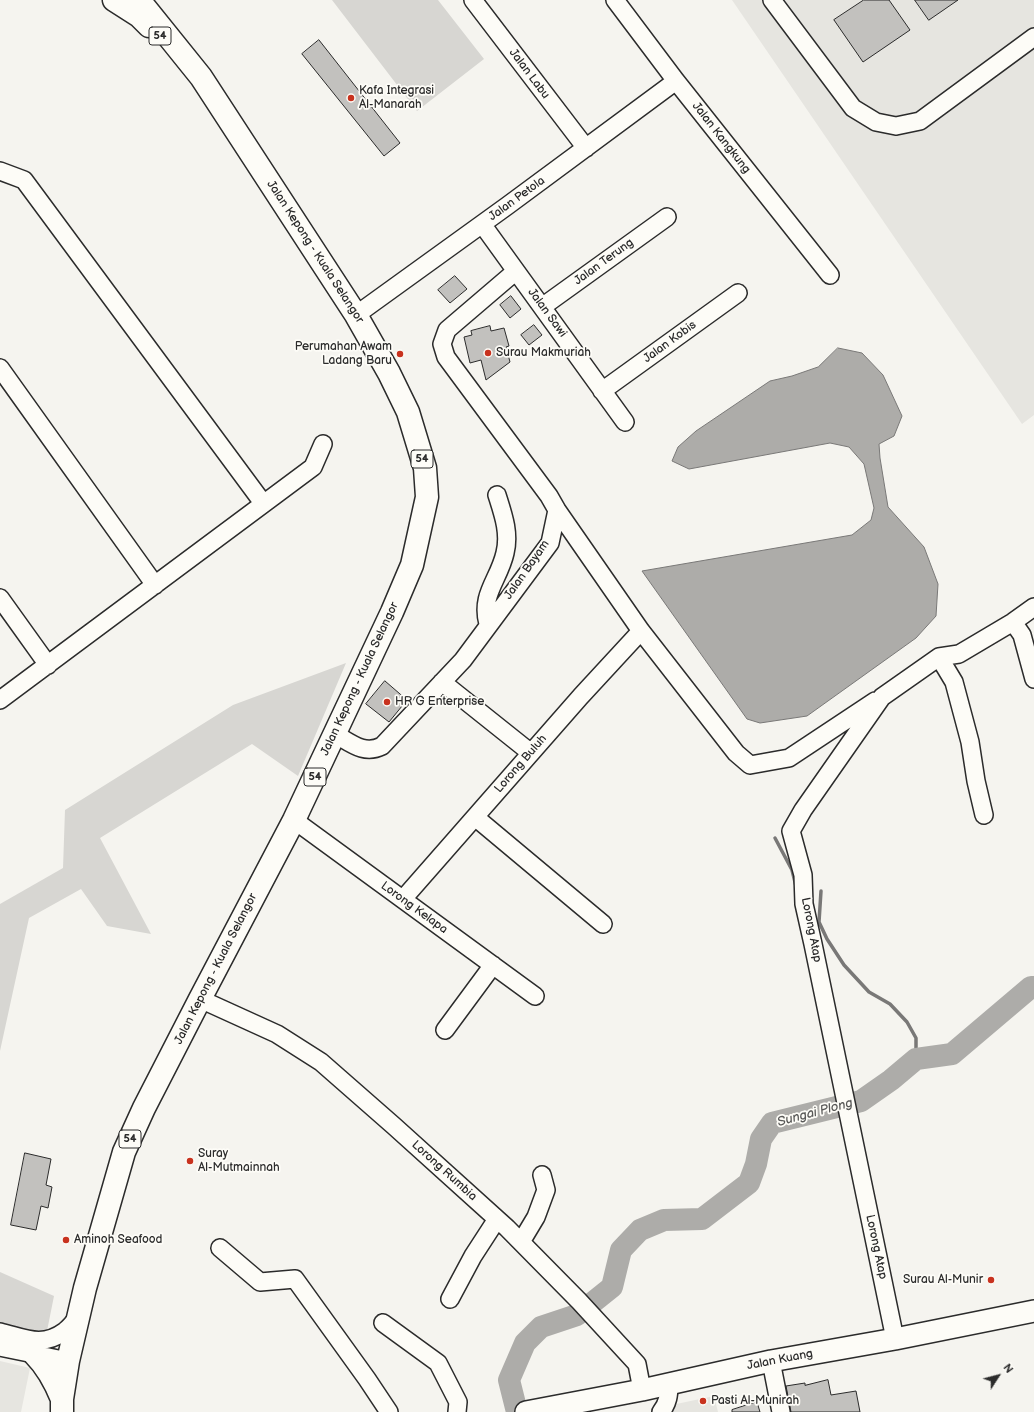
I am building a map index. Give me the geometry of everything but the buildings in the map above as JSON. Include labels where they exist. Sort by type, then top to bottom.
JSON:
[{"type":"highway","name":"Jalan Kepong - Kuala Selangor","points":[[114,0],[139,16],[201,77]]},
{"type":"highway","name":"Jalan Kepong - Kuala Selangor","points":[[62,1405],[68,1361],[85,1288],[124,1152],[144,1108],[294,820],[394,608],[412,565],[428,497],[425,468],[408,412],[389,373],[356,315],[201,77],[139,0]]},
{"type":"highway","points":[[35,1355],[45,1365],[51,1374],[62,1405]]},
{"type":"main road","name":"Jalan Kuang","points":[[533,1410],[642,1390],[770,1361],[895,1339],[1034,1311]]},
{"type":"street","name":"Jalan Labu","points":[[473,0],[586,148]]},
{"type":"street","name":"Jalan Kangkung","points":[[615,0],[676,81],[830,275]]},
{"type":"street","points":[[772,0],[853,108],[876,122],[896,126],[920,121],[1034,37]]},
{"type":"street","name":"Jalan Petola","points":[[356,315],[676,81]]},
{"type":"street","points":[[0,171],[24,180],[263,503]]},
{"type":"street","name":"Jalan Terung","points":[[542,307],[667,217]]},
{"type":"street","name":"Jalan Sawi","points":[[482,224],[625,422]]},
{"type":"street","points":[[516,271],[447,330],[442,344],[446,357],[549,496],[557,510],[641,631],[736,753],[750,765],[789,758],[882,697]]},
{"type":"street","name":"Jalan Kobis","points":[[602,391],[738,293]]},
{"type":"street","points":[[0,368],[155,585]]},
{"type":"street","points":[[0,700],[313,466],[323,444]]},
{"type":"street","points":[[488,624],[485,610],[488,593],[505,554],[507,534],[497,495]]},
{"type":"street","name":"Jalan Bayam","points":[[335,734],[361,748],[375,750],[382,746],[463,660],[488,624],[550,543],[557,510]]},
{"type":"street","points":[[0,598],[48,665]]},
{"type":"street","name":"Lorong Atap","points":[[895,1339],[804,904],[803,875],[791,831],[803,810],[882,697],[940,657],[959,654],[1013,622],[1034,607]]},
{"type":"street","points":[[1013,622],[1022,635],[1034,678]]},
{"type":"street","name":"Lorong Buluh","points":[[403,899],[607,667],[641,631]]},
{"type":"street","points":[[940,657],[954,682],[970,742],[976,781],[984,815]]},
{"type":"street","points":[[442,682],[531,753]]},
{"type":"street","points":[[474,817],[603,924]]},
{"type":"street","name":"Lorong Kelapa","points":[[294,820],[535,996]]},
{"type":"street","points":[[445,1030],[493,965]]},
{"type":"street","name":"Lorong Rumbia","points":[[200,1000],[277,1034],[321,1062],[497,1218],[579,1301],[637,1364],[642,1390]]},
{"type":"street","points":[[521,1242],[536,1217],[546,1190],[542,1175]]},
{"type":"street","points":[[450,1298],[470,1261],[497,1218]]},
{"type":"street","points":[[220,1248],[260,1282],[295,1279],[389,1412]]},
{"type":"street","points":[[0,1332],[38,1342],[50,1339],[65,1331],[78,1317]]},
{"type":"street","points":[[383,1323],[438,1363],[458,1402],[457,1412]]},
{"type":"street","points":[[0,1347],[68,1361]]},
{"type":"street","points":[[770,1361],[781,1412]]},
{"type":"street","points":[[661,1412],[667,1403],[669,1384]]},
{"type":"shaded area","points":[[332,0],[438,0],[484,59],[417,111]]},
{"type":"shaded area","points":[[732,0],[1034,0],[1034,415],[1022,424]]},
{"type":"shaded area","points":[[838,348],[862,353],[883,375],[902,416],[894,436],[879,444],[888,507],[924,547],[938,584],[936,616],[916,638],[807,716],[760,723],[747,719],[642,571],[852,535],[871,520],[874,508],[864,464],[849,447],[830,443],[689,469],[672,461],[678,447],[696,431],[770,381],[792,376],[818,367]]},
{"type":"shaded area","points":[[346,663],[298,776],[252,744],[100,838],[151,934],[107,926],[81,889],[29,918],[0,1051],[0,904],[63,868],[65,810],[233,705]]},
{"type":"shaded area","points":[[0,1272],[54,1296],[46,1336],[0,1325]]},
{"type":"shaded area","points":[[0,1361],[30,1368],[21,1412],[0,1412]]},
{"type":"shaded area","name":"Pasti Al-Munirah","points":[[714,1396],[718,1412],[669,1412],[667,1406]]},
{"type":"waterway","points":[[775,838],[792,870],[796,886]]},
{"type":"waterway","points":[[821,891],[819,922],[827,939],[844,965],[869,992],[890,1004],[907,1022],[916,1038],[916,1059]]},
{"type":"waterway","name":"Sungai Plong","points":[[517,1412],[509,1380],[525,1343],[541,1327],[577,1315],[612,1287],[621,1250],[640,1230],[664,1220],[702,1219],[749,1183],[756,1164],[761,1139],[772,1123],[861,1101],[891,1080],[916,1059],[952,1054],[1031,987],[1034,987]]},
{"type":"place","name":"Kafa Integrasi Al-Manarah","points":[[351,98]]},
{"type":"place","name":"Surau Makmuriah","points":[[488,353]]},
{"type":"place","name":"Perumahan Awam Ladang Baru","points":[[400,354]]},
{"type":"place","name":"HR G Enterprise","points":[[387,702]]},
{"type":"place","name":"Suray Al-Mutmainnah","points":[[190,1161]]},
{"type":"place","name":"Aminoh Seafood","points":[[66,1240]]},
{"type":"place","name":"Surau Al-Munir","points":[[991,1280]]},
{"type":"place","name":"Pasti Al-Munirah","points":[[703,1401]]}]
